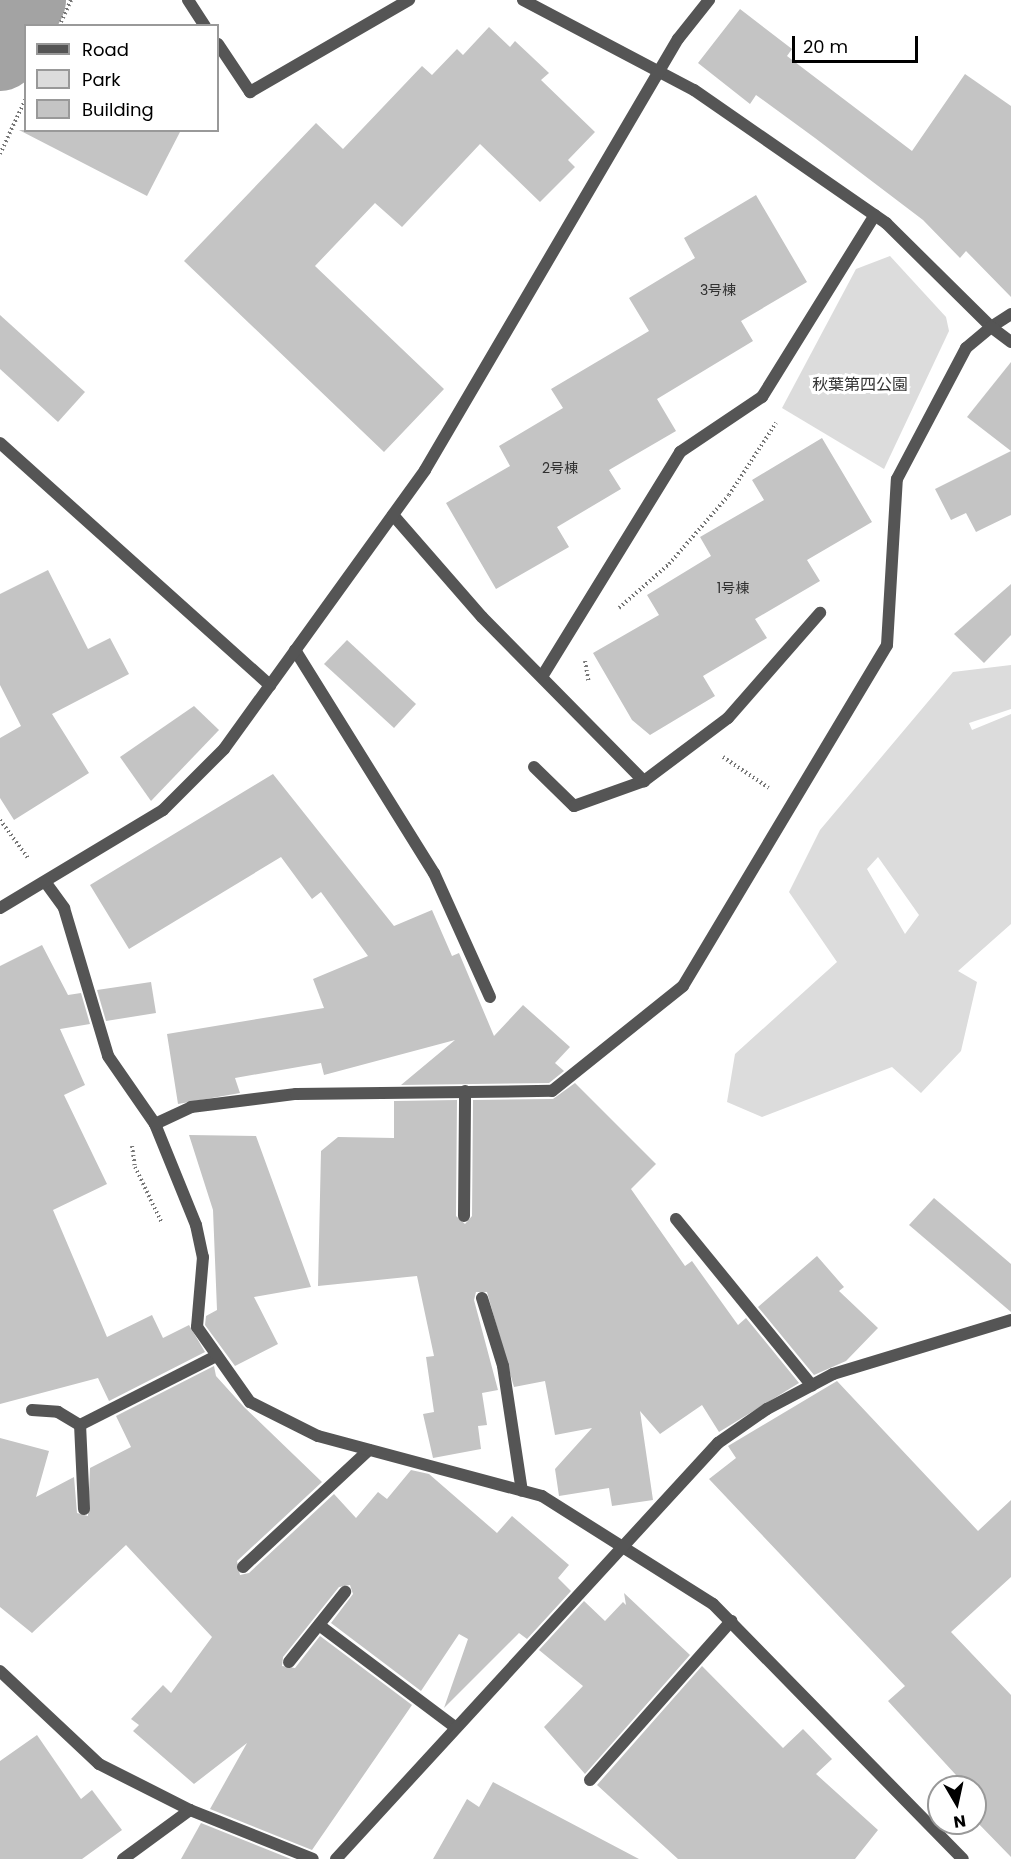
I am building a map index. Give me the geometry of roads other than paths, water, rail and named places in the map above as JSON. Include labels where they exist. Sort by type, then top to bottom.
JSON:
[{"type":"street","points":[[188,0],[204,24]]},
{"type":"street","points":[[219,46],[250,92],[409,0]]},
{"type":"street","points":[[523,0],[663,72],[875,215],[991,327],[1011,342]]},
{"type":"street","points":[[0,908],[46,883],[162,810],[224,749],[426,470],[663,72],[678,39],[709,0]]},
{"type":"street","points":[[543,675],[680,452],[762,397],[875,215]]},
{"type":"street","points":[[155,1124],[191,1107],[297,1094],[552,1091],[683,986],[887,645],[897,479],[966,348],[1011,314]]},
{"type":"street","points":[[0,443],[270,684]]},
{"type":"street","points":[[393,515],[482,617],[543,675],[644,782]]},
{"type":"street","points":[[534,767],[574,806],[644,782],[728,718],[820,613]]},
{"type":"street","points":[[295,650],[434,873],[490,997]]},
{"type":"street","points":[[46,883],[64,908],[108,1056],[155,1124],[203,1257],[197,1327],[250,1402],[318,1436],[542,1496],[622,1543],[731,1622],[963,1859]]},
{"type":"street","points":[[464,1216],[465,1091]]},
{"type":"street","points":[[676,1219],[812,1386]]},
{"type":"street","points":[[482,1298],[503,1366],[522,1491]]},
{"type":"street","points":[[336,1859],[622,1543],[718,1443],[812,1386],[1011,1320]]},
{"type":"street","points":[[80,1425],[216,1356]]},
{"type":"street","points":[[32,1410],[58,1412],[80,1425]]},
{"type":"street","points":[[80,1425],[84,1509]]},
{"type":"street","points":[[243,1568],[369,1450]]},
{"type":"street","points":[[289,1662],[345,1592]]},
{"type":"street","points":[[590,1779],[731,1622]]},
{"type":"street","points":[[319,1624],[455,1727]]},
{"type":"street","points":[[0,1671],[99,1764],[285,1854],[313,1859]]},
{"type":"street","points":[[123,1859],[190,1810]]},
{"type":"waterway","points":[[0,53],[28,0]]},
{"type":"park label","name":"秋葉第四公園","points":[[860,385]]}]
